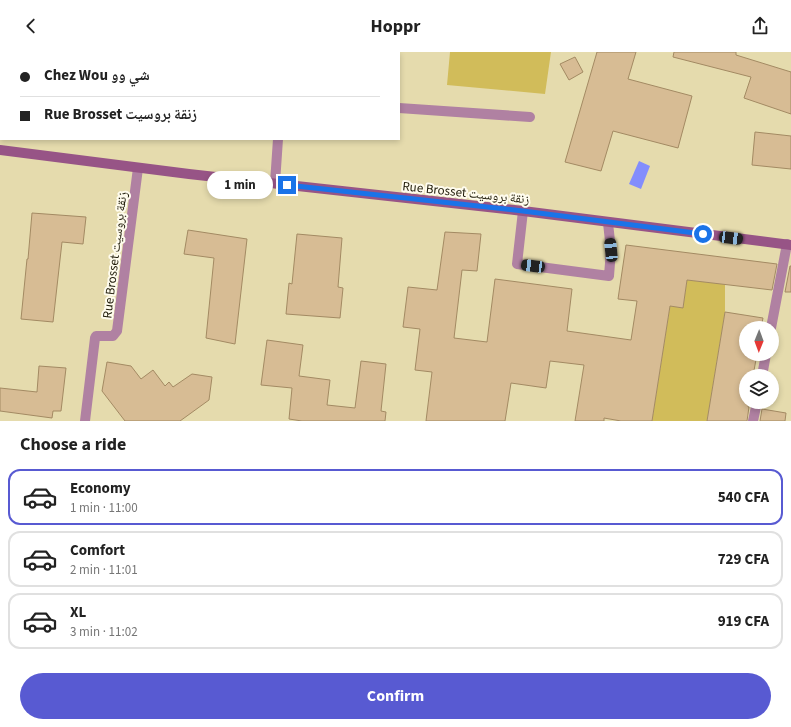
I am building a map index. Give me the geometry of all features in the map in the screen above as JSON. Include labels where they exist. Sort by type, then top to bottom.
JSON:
[{"type":"main road","name":"Rue Brosset زنقة بروسيت","points":[[0,150],[138,168],[523,211],[789,245]]},
{"type":"street","points":[[400,108],[530,117]]},
{"type":"street","points":[[274,183],[278,140]]},
{"type":"street","name":"Rue Brosset زنقة بروسيت","points":[[85,421],[95,338],[96,336],[113,336],[117,331],[138,168]]},
{"type":"street","points":[[523,211],[517,264],[609,276],[611,250],[608,223]]},
{"type":"street","points":[[773,321],[789,245]]},
{"type":"street","points":[[754,421],[756,409]]},
{"type":"shaded area","points":[[450,52],[551,52],[545,94],[447,85]]},
{"type":"shaded area","points":[[687,280],[725,284],[725,312],[707,421],[652,421],[670,306],[683,307]]},
{"type":"water","points":[[639,161],[650,166],[641,189],[629,184]]},
{"type":"building","points":[[597,52],[636,52],[628,79],[692,96],[678,148],[613,131],[601,171],[565,162]]},
{"type":"building","points":[[674,52],[736,52],[736,55],[791,72],[791,114],[744,98],[751,77],[673,57]]},
{"type":"building","points":[[575,57],[583,72],[569,80],[560,64]]},
{"type":"building","points":[[755,132],[791,136],[791,169],[752,165]]},
{"type":"building","points":[[32,213],[86,217],[83,244],[62,242],[53,322],[21,319]]},
{"type":"building","points":[[188,230],[247,239],[235,344],[206,338],[214,258],[184,254]]},
{"type":"building","points":[[445,232],[481,234],[477,271],[462,270],[454,338],[487,342],[495,279],[572,289],[567,331],[631,340],[637,301],[618,299],[626,245],[777,264],[772,290],[687,280],[683,308],[670,306],[652,421],[621,421],[604,418],[604,421],[575,421],[584,365],[550,361],[546,388],[511,383],[505,421],[426,421],[432,372],[415,370],[420,329],[403,327],[408,287],[437,290]]},
{"type":"building","points":[[297,234],[342,238],[338,287],[343,288],[340,318],[286,314],[289,283],[292,284]]},
{"type":"building","points":[[790,266],[791,292],[785,292]]},
{"type":"building","points":[[725,312],[763,318],[762,321],[739,321],[739,361],[756,361],[754,369],[739,369],[739,409],[749,409],[747,421],[707,421]]},
{"type":"building","points":[[267,340],[303,345],[299,376],[330,380],[327,405],[355,408],[361,361],[386,364],[381,411],[386,412],[385,421],[302,421],[289,419],[292,388],[261,385]]},
{"type":"building","points":[[107,362],[131,366],[141,379],[153,370],[165,386],[169,382],[173,387],[192,374],[212,377],[209,400],[180,421],[125,421],[102,391]]},
{"type":"building","points":[[39,366],[66,368],[61,411],[53,411],[52,418],[0,411],[0,388],[37,392]]},
{"type":"building","points":[[762,409],[786,413],[785,421],[760,421]]},
{"type":"route","points":[[287,185],[523,211],[703,234]]}]
